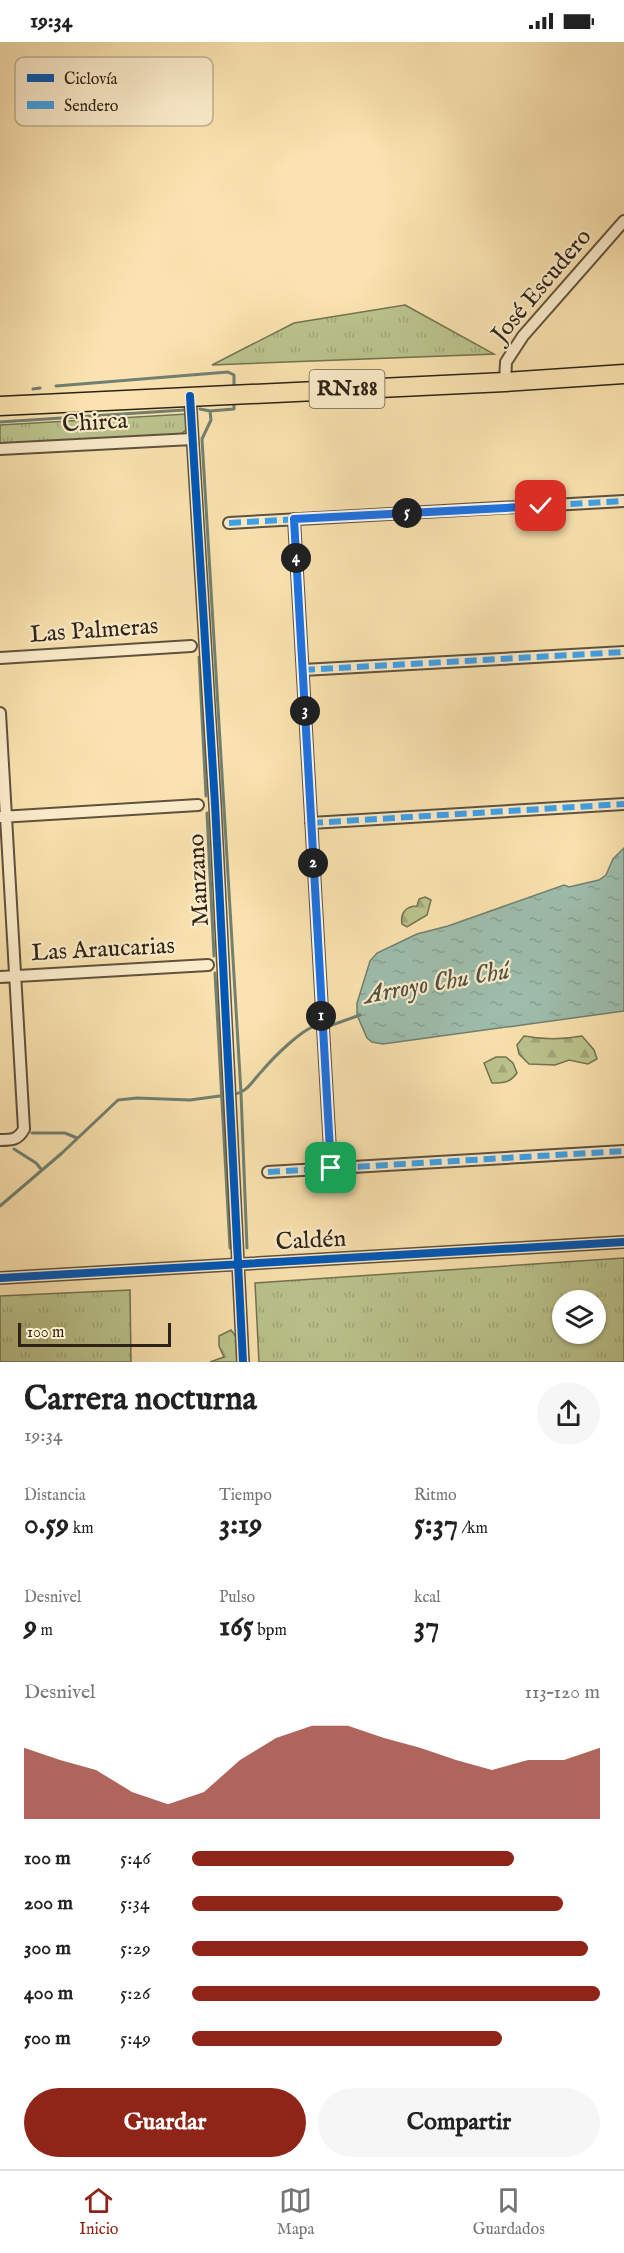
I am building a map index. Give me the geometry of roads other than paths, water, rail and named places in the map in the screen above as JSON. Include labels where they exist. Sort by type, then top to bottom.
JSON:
[{"type":"highway","name":"RN188","points":[[0,406],[505,382],[624,374]]},
{"type":"street","name":"José Escudero","points":[[505,382],[506,362],[523,336],[624,221]]},
{"type":"street","name":"Manzano","points":[[190,396],[230,1088],[243,1362]]},
{"type":"street","name":"Chirca","points":[[0,449],[192,439]]},
{"type":"street","points":[[228,523],[624,501]]},
{"type":"street","points":[[294,519],[331,1168]]},
{"type":"street","name":"Las Palmeras","points":[[0,658],[191,646]]},
{"type":"street","points":[[303,670],[624,652]]},
{"type":"street","points":[[0,712],[3,817],[24,1129],[15,1140],[0,1140]]},
{"type":"street","points":[[311,823],[624,804]]},
{"type":"street","points":[[3,817],[198,805]]},
{"type":"street","name":"Las Araucarias","points":[[0,977],[208,965]]},
{"type":"street","points":[[268,1172],[624,1151]]},
{"type":"street","name":"Caldén","points":[[0,1278],[624,1242]]},
{"type":"water","points":[[624,848],[624,1011],[383,1044],[372,1042],[367,1038],[357,1015],[357,1003],[370,961],[377,953],[417,934],[448,926],[564,885],[569,887],[599,880],[606,875],[613,859]]},
{"type":"waterway","points":[[56,386],[228,372],[234,375],[234,385]]},
{"type":"waterway","points":[[33,389],[40,388]]},
{"type":"waterway","points":[[234,403],[234,409],[210,411],[211,420],[202,439],[241,1093],[247,1248]]},
{"type":"waterway","points":[[200,409],[210,411]]},
{"type":"waterway","points":[[0,422],[184,410]]},
{"type":"waterway","points":[[199,657],[206,796]]},
{"type":"waterway","points":[[207,813],[214,956]]},
{"type":"waterway","points":[[215,973],[230,1248]]},
{"type":"waterway","name":"Arroyo Chu Chú","points":[[326,1025],[360,1015]]},
{"type":"waterway","name":"Arroyo Chu Chú","points":[[234,1094],[246,1088],[298,1036],[320,1025]]},
{"type":"waterway","name":"Arroyo Chu Chú","points":[[0,1206],[62,1153],[118,1100],[137,1098],[190,1100],[227,1095]]},
{"type":"waterway","points":[[32,1133],[65,1133],[77,1138]]},
{"type":"waterway","points":[[14,1149],[36,1163],[41,1169]]}]
